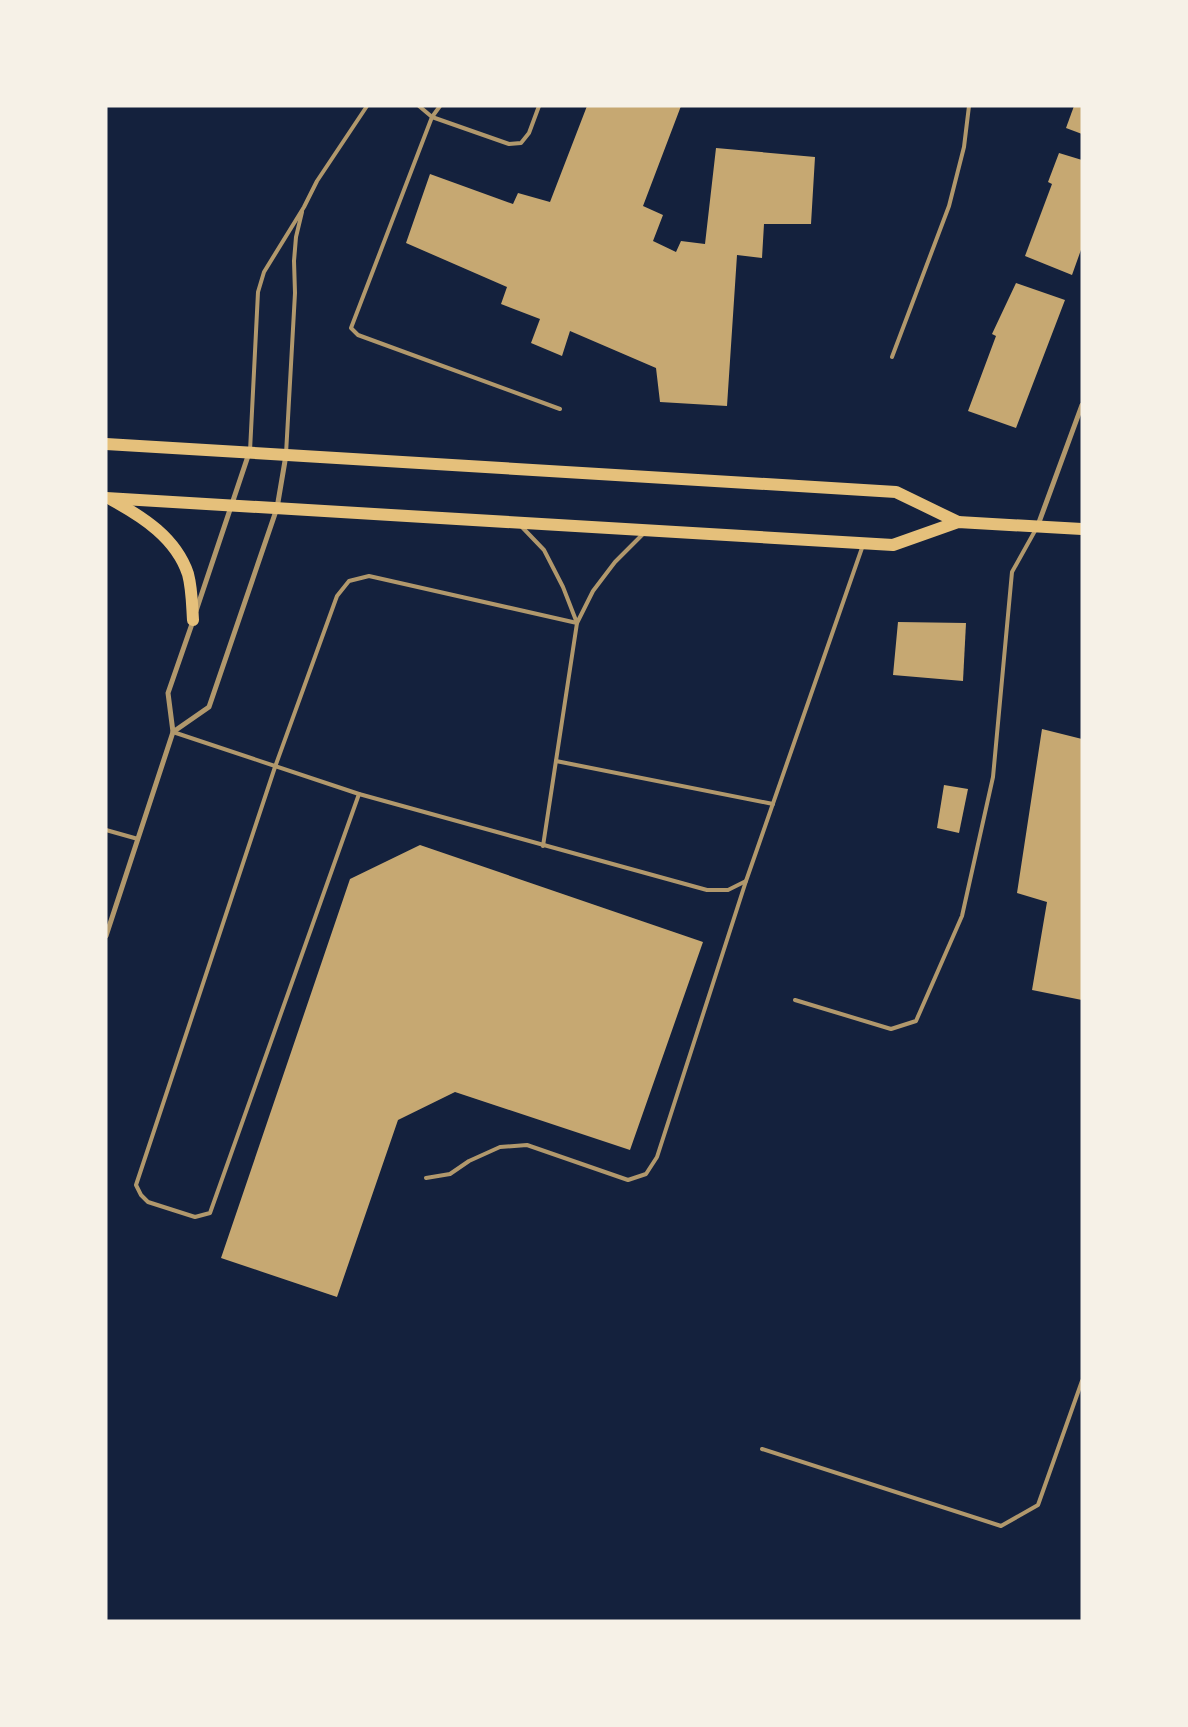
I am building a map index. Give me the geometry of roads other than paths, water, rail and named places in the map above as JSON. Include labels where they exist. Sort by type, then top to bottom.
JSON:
[{"type":"main road","points":[[106,444],[896,492],[958,522],[1082,529]]},
{"type":"main road","points":[[107,498],[892,545],[958,522]]},
{"type":"main road","points":[[107,498],[140,515],[176,550],[188,574],[192,595],[193,620]]},
{"type":"street","points":[[1037,527],[1082,405]]},
{"type":"street","points":[[106,936],[172,732],[168,693],[249,453]]},
{"type":"street","points":[[172,732],[209,707],[277,508],[286,455]]},
{"type":"lane","points":[[249,453],[258,292],[264,272],[304,207],[317,181],[368,106]]},
{"type":"lane","points":[[419,106],[432,117],[509,144],[521,143],[529,133],[539,106]]},
{"type":"lane","points":[[440,106],[432,117],[351,328],[358,335],[560,409]]},
{"type":"lane","points":[[892,357],[949,206],[964,147],[969,106]]},
{"type":"lane","points":[[286,455],[295,293],[294,261],[296,237],[304,207]]},
{"type":"lane","points":[[518,523],[544,550],[563,587],[577,623]]},
{"type":"lane","points":[[795,1000],[891,1029],[916,1021],[962,916],[993,777],[1012,572],[1037,527]]},
{"type":"lane","points":[[543,846],[577,623],[593,591],[616,562],[647,530]]},
{"type":"lane","points":[[426,1178],[450,1174],[469,1161],[500,1147],[528,1144],[628,1180],[646,1174],[657,1157],[746,881],[863,543]]},
{"type":"lane","points":[[359,794],[210,1213],[195,1217],[148,1202],[141,1195],[136,1185],[275,768],[336,596],[349,581],[369,576],[577,623]]},
{"type":"lane","points":[[172,732],[275,768],[359,794],[707,890],[728,890],[746,881]]},
{"type":"lane","points":[[556,761],[773,804]]},
{"type":"lane","points":[[106,830],[138,839]]},
{"type":"lane","points":[[762,1449],[1001,1526],[1038,1505],[1082,1381]]}]
